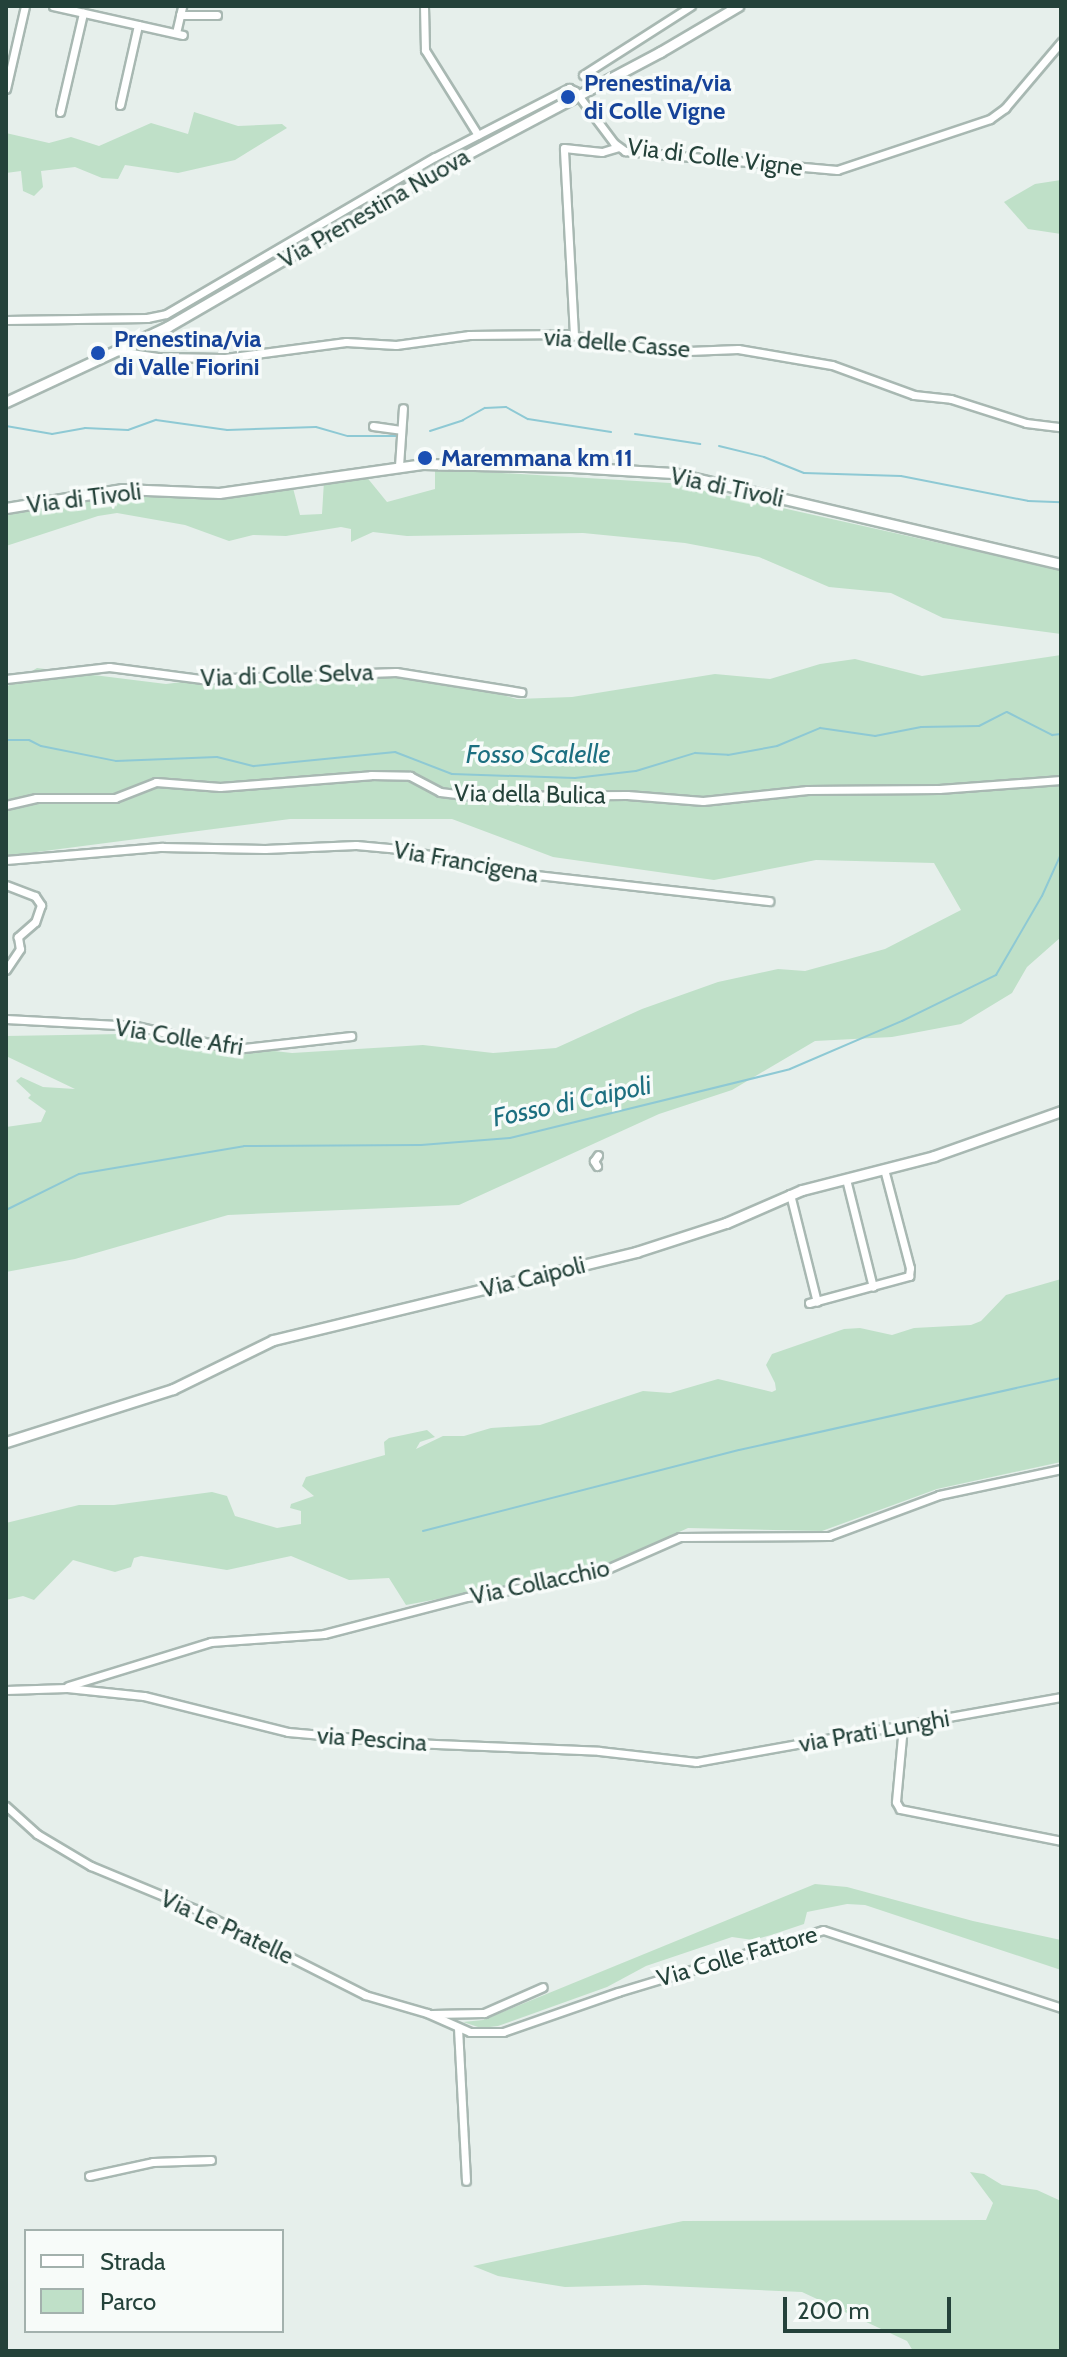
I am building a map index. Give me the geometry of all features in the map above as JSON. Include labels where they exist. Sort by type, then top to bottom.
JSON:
[{"type":"main road","name":"Via Prenestina Nuova","points":[[6,402],[117,351],[237,288],[443,167],[738,6]]},
{"type":"main road","name":"Via di Tivoli","points":[[6,508],[118,489],[219,493],[399,466],[441,463],[673,473],[1061,564]]},
{"type":"main road","name":"Via Caipoli","points":[[6,1442],[173,1389],[269,1341],[636,1252],[732,1221],[790,1194],[949,1151],[1061,1111]]},
{"type":"street","points":[[6,89],[25,6]]},
{"type":"street","points":[[53,6],[180,34],[181,10],[217,15]]},
{"type":"street","points":[[424,6],[424,47],[478,135]]},
{"type":"street","points":[[583,75],[691,6]]},
{"type":"street","points":[[60,112],[83,13]]},
{"type":"street","points":[[120,105],[138,25]]},
{"type":"street","name":"Via di Colle Vigne","points":[[578,96],[618,147],[630,152],[846,169],[990,119],[1005,108],[1061,42]]},
{"type":"street","points":[[6,320],[147,318],[170,312],[478,135],[569,88],[578,96]]},
{"type":"street","points":[[574,335],[564,148],[602,152],[618,147]]},
{"type":"street","name":"via delle Casse","points":[[117,351],[163,358],[225,358],[346,342],[390,345],[471,334],[574,335],[616,345],[684,351],[732,349],[832,365],[914,395],[951,399],[1005,418],[1061,427]]},
{"type":"street","points":[[399,466],[403,408]]},
{"type":"street","points":[[373,426],[401,430]]},
{"type":"street","name":"Via di Colle Selva","points":[[6,679],[109,667],[202,679],[391,672],[521,692]]},
{"type":"street","name":"Via della Bulica","points":[[6,805],[36,798],[115,798],[152,782],[220,787],[386,775],[410,776],[440,792],[471,796],[627,795],[703,801],[807,790],[939,789],[1022,780],[1061,780]]},
{"type":"street","name":"Via Francigena","points":[[6,860],[162,847],[376,846],[519,873],[769,901]]},
{"type":"street","points":[[6,885],[34,895],[41,905],[37,919],[18,937],[20,949],[6,970]]},
{"type":"street","name":"Via Colle Afri","points":[[6,1019],[136,1026],[233,1049],[351,1036]]},
{"type":"street","points":[[597,1166],[594,1161],[598,1155]]},
{"type":"street","points":[[790,1194],[813,1302],[873,1287],[909,1276],[910,1268],[884,1169]]},
{"type":"street","points":[[846,1179],[873,1287]]},
{"type":"street","name":"Via Collacchio","points":[[62,1688],[216,1641],[324,1634],[467,1597],[591,1576],[680,1537],[834,1535],[939,1495],[1061,1469]]},
{"type":"street","points":[[6,1690],[62,1688]]},
{"type":"street","name":"via Pescina","points":[[62,1688],[169,1701],[242,1724],[282,1732],[412,1743],[599,1751],[687,1761]]},
{"type":"street","name":"via Prati Lunghi","points":[[687,1761],[711,1760],[1061,1697]]},
{"type":"street","points":[[903,1726],[896,1802],[901,1810],[1061,1841]]},
{"type":"street","name":"Via Le Pratelle","points":[[6,1806],[37,1834],[91,1866],[195,1909],[365,1995],[430,2014],[458,2028]]},
{"type":"street","name":"Via Colle Fattore","points":[[458,2028],[484,2034],[503,2032],[632,1987],[821,1930],[841,1933],[1061,2008]]},
{"type":"street","points":[[430,2014],[484,2013],[543,1987]]},
{"type":"street","points":[[458,2028],[466,2181]]},
{"type":"street","points":[[89,2176],[160,2161],[211,2160]]},
{"type":"green space","points":[[194,112],[238,126],[282,124],[287,128],[235,160],[178,173],[125,165],[118,179],[102,178],[75,167],[41,171],[43,187],[34,196],[23,191],[21,171],[6,173],[6,133],[49,143],[71,137],[99,146],[151,123],[188,134]]},
{"type":"green space","points":[[1061,180],[1061,234],[1028,229],[1004,202],[1035,184]]},
{"type":"green space","points":[[435,469],[670,483],[1061,570],[1061,634],[943,618],[891,593],[829,587],[759,557],[685,543],[583,533],[407,536],[373,532],[351,542],[351,529],[341,527],[286,536],[253,535],[229,541],[185,525],[117,513],[98,516],[6,546],[6,514],[94,496],[127,494],[220,499],[293,488],[300,515],[322,514],[324,481],[365,475],[387,502],[435,489]]},
{"type":"green space","points":[[1061,655],[1061,937],[1027,967],[1012,993],[961,1024],[892,1037],[815,1041],[732,1090],[659,1114],[459,1205],[228,1215],[75,1259],[6,1272],[6,1127],[41,1122],[46,1111],[28,1098],[31,1095],[16,1081],[21,1077],[43,1087],[75,1089],[6,1056],[6,1036],[123,1034],[292,1053],[423,1045],[493,1053],[556,1048],[642,1009],[718,982],[778,969],[805,971],[885,949],[961,910],[934,863],[816,860],[714,880],[553,857],[452,819],[290,819],[6,856],[6,687],[37,668],[166,684],[260,672],[437,677],[517,699],[572,697],[715,674],[770,679],[820,664],[855,659],[922,676]]},
{"type":"green space","points":[[1061,1279],[1061,1462],[937,1489],[822,1531],[688,1528],[598,1569],[406,1605],[389,1578],[349,1580],[291,1556],[227,1570],[141,1556],[134,1558],[131,1567],[115,1572],[73,1560],[34,1600],[23,1596],[6,1600],[6,1523],[79,1505],[114,1505],[212,1492],[227,1496],[235,1516],[277,1528],[301,1524],[301,1511],[290,1508],[291,1504],[314,1496],[302,1486],[306,1477],[385,1455],[384,1442],[389,1438],[427,1430],[435,1437],[420,1442],[416,1449],[443,1436],[464,1436],[491,1428],[540,1425],[643,1391],[670,1393],[718,1379],[772,1392],[776,1390],[775,1383],[766,1365],[772,1354],[844,1329],[860,1328],[892,1335],[914,1328],[971,1325],[981,1321],[1006,1295]]},
{"type":"green space","points":[[815,1884],[847,1887],[973,1921],[1061,1940],[1061,1970],[865,1905],[847,1904],[807,1912],[804,1924],[771,1935],[753,1940],[732,1937],[646,1966],[607,1987],[498,2026],[481,2028],[463,2022],[483,2020]]},
{"type":"green space","points":[[970,2172],[984,2174],[1002,2185],[1037,2190],[1061,2201],[1061,2351],[913,2351],[907,2341],[802,2292],[645,2285],[565,2287],[498,2276],[473,2266],[683,2221],[986,2220],[993,2203]]},
{"type":"waterway","points":[[430,431],[463,420],[485,408],[506,407],[528,419],[611,432]]},
{"type":"waterway","points":[[6,426],[52,434],[85,428],[128,430],[156,420],[227,430],[316,427],[348,436],[397,436]]},
{"type":"waterway","points":[[635,434],[700,444]]},
{"type":"waterway","points":[[719,446],[764,457],[804,473],[901,476],[1028,501],[1061,502]]},
{"type":"waterway","name":"Fosso Scalelle","points":[[6,740],[29,740],[41,746],[116,761],[217,757],[254,766],[395,752],[452,774],[575,778],[636,771],[695,753],[728,755],[777,746],[820,728],[875,736],[921,727],[979,726],[1007,712],[1052,735],[1061,734]]},
{"type":"waterway","name":"Fosso di Caipoli","points":[[6,1210],[79,1174],[244,1146],[421,1145],[510,1138],[790,1069],[902,1021],[996,975],[1042,896],[1061,854]]},
{"type":"waterway","points":[[423,1531],[739,1450],[1061,1378]]},
{"type":"place","name":"Prenestina/via di Colle Vigne","points":[[568,97]]},
{"type":"place","name":"Prenestina/via di Valle Fiorini","points":[[98,353]]},
{"type":"place","name":"Maremmana km 11","points":[[425,458]]}]
